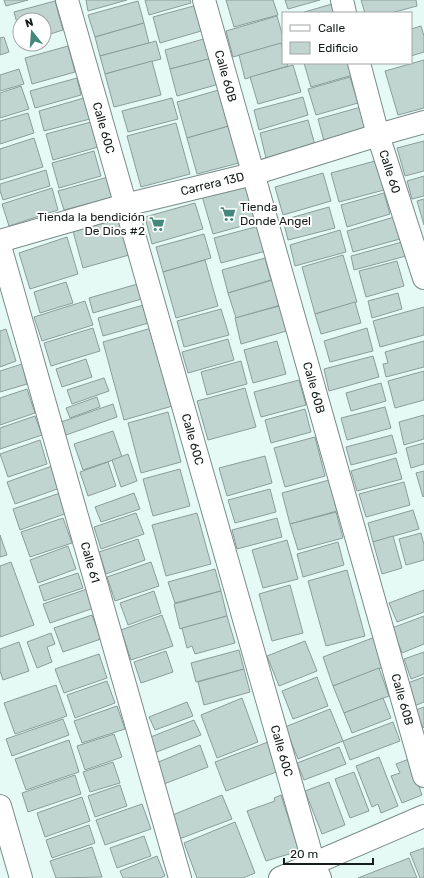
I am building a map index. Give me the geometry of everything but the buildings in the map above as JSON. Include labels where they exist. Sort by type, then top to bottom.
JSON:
[{"type":"street","name":"Calle 60C","points":[[67,0],[317,871]]},
{"type":"street","name":"Calle 60B","points":[[204,0],[424,776]]},
{"type":"street","points":[[342,0],[345,12]]},
{"type":"street","name":"Calle 60","points":[[359,64],[378,135],[424,278]]},
{"type":"street","name":"Carrera 13D","points":[[0,241],[125,205],[253,174],[424,122]]},
{"type":"street","name":"Calle 61","points":[[0,246],[180,878]]},
{"type":"street","points":[[0,806],[21,878]]},
{"type":"street","points":[[280,878],[317,871],[424,816]]},
{"type":"place","name":"Tienda Donde Angel","points":[[228,214]]},
{"type":"place","name":"Tienda la bendición De Dios #2","points":[[157,224]]}]
